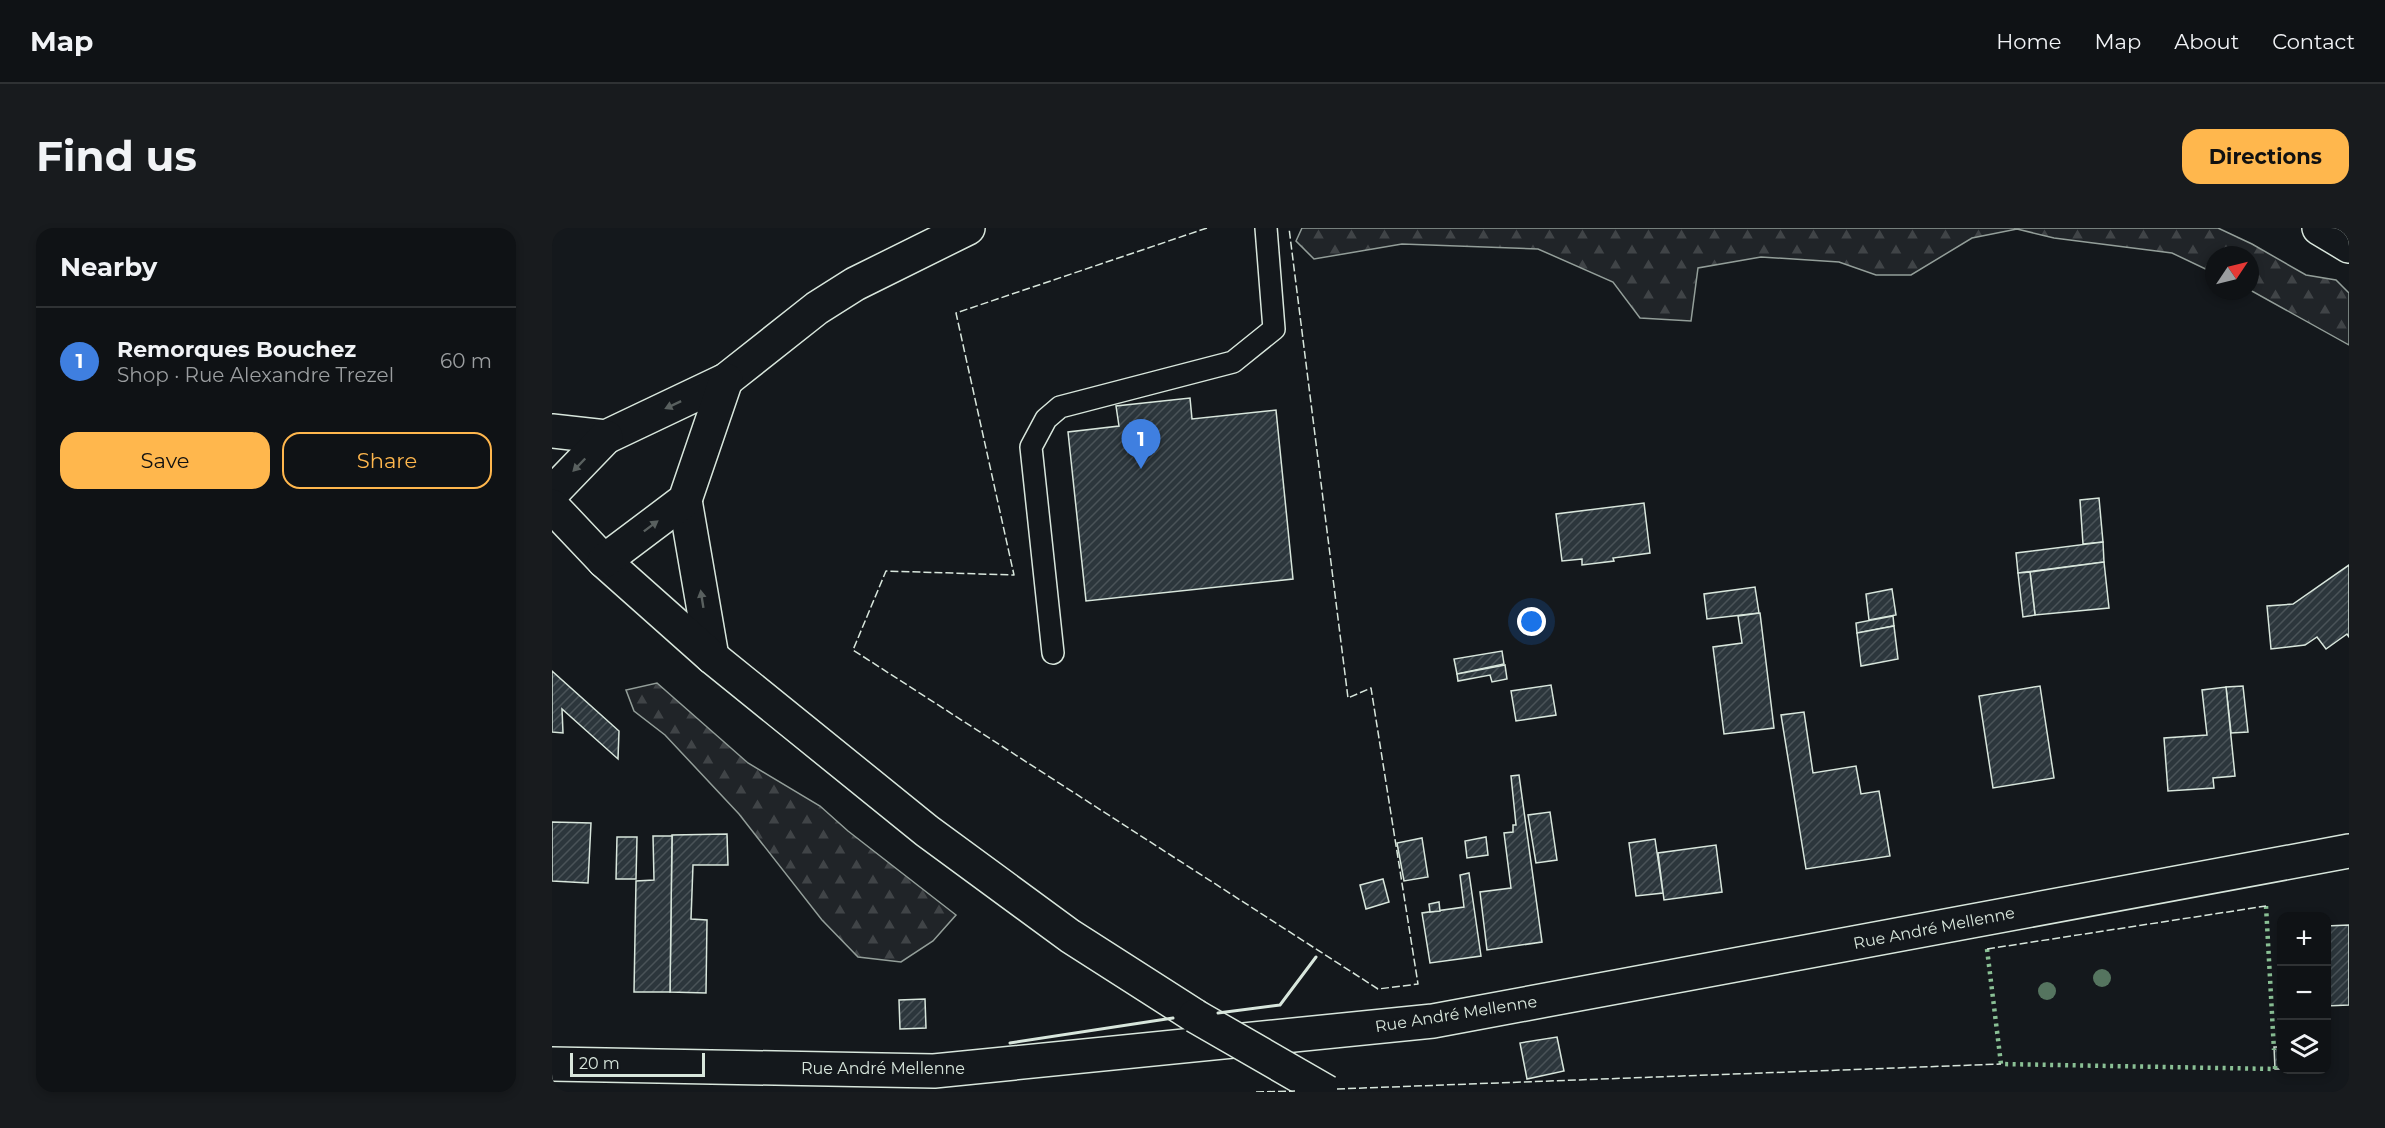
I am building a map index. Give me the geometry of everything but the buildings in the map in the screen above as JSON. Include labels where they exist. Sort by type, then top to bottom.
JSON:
[{"type":"street","points":[[552,493],[606,437],[726,380],[817,308],[855,284],[968,228]]},
{"type":"street","points":[[2319,228],[2349,246]]},
{"type":"street","points":[[712,657],[686,500],[726,380]]},
{"type":"street","points":[[552,431],[606,437]]},
{"type":"street","points":[[604,561],[686,500]]},
{"type":"street","points":[[552,506],[604,561],[712,657],[936,838],[1070,936],[1195,1016],[1327,1092]]},
{"type":"street","name":"Rue André Mellenne","points":[[552,1064],[934,1071],[1433,1021],[2349,851]]},
{"type":"lane","points":[[1053,653],[1030,447],[1046,419],[1060,407],[1233,362],[1274,329],[1266,228]]},
{"type":"green space","points":[[1302,228],[2218,228],[2255,246],[2205,246],[2205,269],[2172,253],[2054,238],[2017,229],[1972,238],[1911,275],[1876,275],[1839,262],[1761,257],[1698,268],[1691,321],[1640,318],[1613,282],[1538,249],[1402,244],[1314,259],[1296,241]]},
{"type":"green space","points":[[2259,248],[2306,275],[2336,280],[2349,293],[2349,345],[2259,295]]},
{"type":"green space","points":[[657,683],[748,763],[820,806],[848,831],[956,915],[933,941],[901,962],[858,957],[822,920],[739,814],[665,735],[634,711],[626,690]]},
{"type":"hedge","points":[[2266,906],[2274,1050]]},
{"type":"hedge","points":[[1987,949],[2001,1064],[2275,1069],[2275,1064]]},
{"type":"fence","points":[[1207,228],[956,313],[1014,575],[886,571],[853,650],[1378,989],[1418,984],[1371,688],[1348,698],[1289,228]]},
{"type":"fence","points":[[1987,949],[2266,906]]},
{"type":"fence","points":[[1337,1089],[2001,1064]]},
{"type":"fence","points":[[1256,1092],[1295,1091]]},
{"type":"wall","points":[[1218,1013],[1280,1005],[1316,957]]},
{"type":"wall","points":[[1010,1043],[1173,1018]]},
{"type":"place","name":"Remorques Bouchez","points":[[1141,469]]}]
